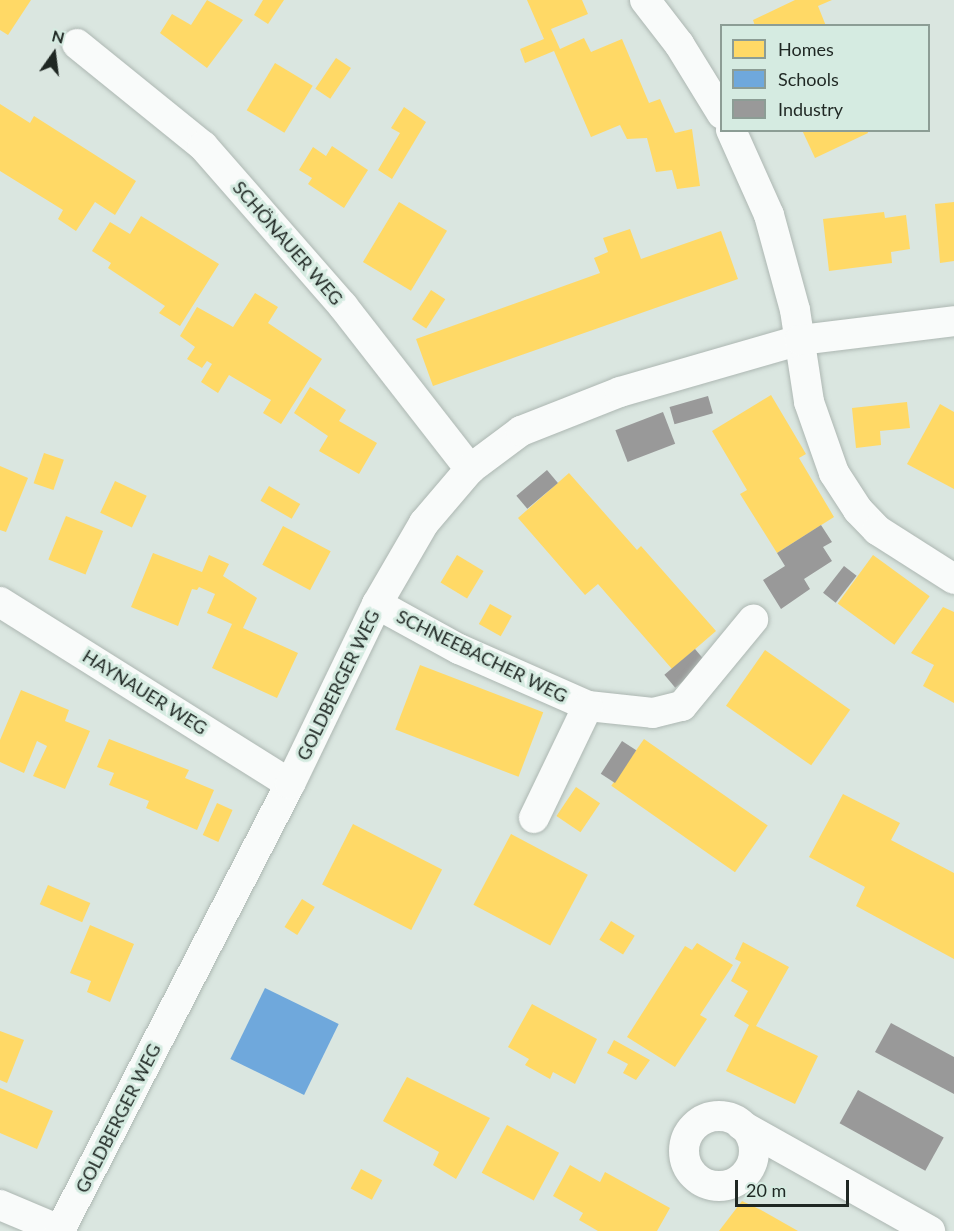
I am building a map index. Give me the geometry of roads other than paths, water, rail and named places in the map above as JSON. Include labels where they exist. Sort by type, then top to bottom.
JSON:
[{"type":"street","points":[[645,0],[679,44],[720,111]]},
{"type":"street","name":"SCHÖNAUER WEG","points":[[77,44],[203,146],[343,306],[470,469]]},
{"type":"street","points":[[732,132],[769,216],[800,340],[808,402],[824,450],[847,495],[877,530],[954,579]]},
{"type":"street","name":"GOLDBERGER WEG","points":[[61,1231],[290,784],[377,604],[423,523],[470,469],[521,431],[620,392],[800,340],[954,321]]},
{"type":"street","name":"HAYNAUER WEG","points":[[0,602],[290,784]]},
{"type":"street","name":"SCHNEEBACHER WEG","points":[[377,604],[459,649],[588,706],[653,713],[682,706],[753,620]]},
{"type":"street","name":"SCHNEEBACHER WEG","points":[[534,818],[588,706]]},
{"type":"street","points":[[741,1125],[930,1231]]},
{"type":"street","points":[[0,1205],[61,1231]]}]
